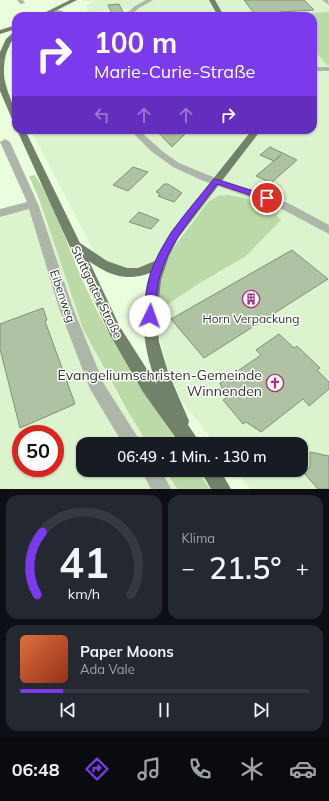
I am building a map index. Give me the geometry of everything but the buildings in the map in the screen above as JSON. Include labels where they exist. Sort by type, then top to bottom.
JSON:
[{"type":"main road","points":[[50,12],[74,0]]},
{"type":"main road","points":[[212,0],[219,12]]},
{"type":"main road","points":[[0,32],[12,28]]},
{"type":"main road","points":[[1,49],[12,37]]},
{"type":"main road","points":[[0,42],[0,72],[6,96],[12,105]]},
{"type":"main road","name":"Stuttgarter Straße","points":[[23,134],[115,331],[149,387],[186,437]]},
{"type":"main road","points":[[188,437],[164,385],[152,342],[150,316],[151,295],[159,264],[171,239],[215,181],[254,134]]},
{"type":"main road","points":[[74,245],[107,268],[122,273],[136,273],[159,264]]},
{"type":"main road","points":[[214,477],[222,489]]},
{"type":"street","points":[[131,12],[150,0]]},
{"type":"street","points":[[325,0],[329,3]]},
{"type":"street","points":[[54,10],[59,12]]},
{"type":"street","points":[[317,69],[329,69]]},
{"type":"street","points":[[138,134],[160,155],[175,165],[190,172],[290,207],[306,215],[329,230]]},
{"type":"street","name":"Eibenweg","points":[[5,142],[34,204],[66,308],[98,389],[129,437]]},
{"type":"street","points":[[0,213],[34,204]]},
{"type":"street","points":[[154,477],[162,489]]},
{"type":"shaded area","points":[[81,0],[329,0],[329,489],[250,489],[241,477],[308,477],[308,437],[210,437],[182,401],[169,374],[158,331],[156,312],[163,267],[122,269],[109,264],[94,252],[33,134],[317,134],[317,12],[126,12],[129,9],[88,12],[86,6],[93,2]]},
{"type":"shaded area","points":[[329,12],[329,65],[327,65],[317,54],[317,13]]},
{"type":"shaded area","points":[[35,175],[43,188],[86,288],[106,329],[141,387],[174,437],[144,437],[127,410],[83,329],[39,199],[29,176]]},
{"type":"shaded area","points":[[227,195],[245,198],[279,210],[277,216],[281,220],[246,256],[203,281],[156,312],[159,283],[171,251],[208,202],[218,196]]},
{"type":"shaded area","points":[[40,205],[83,329],[119,398],[144,437],[76,437],[76,477],[168,477],[176,489],[0,489],[0,215]]},
{"type":"shaded area","points":[[169,477],[202,477],[210,489],[177,489]]},
{"type":"place","name":"Horn Verpackung","points":[[251,299]]},
{"type":"place","name":"Evangeliumschristen-Gemeinde Winnenden","points":[[275,383]]},
{"type":"route","points":[[150,316],[151,295],[154,279],[168,244],[215,181],[267,198]]}]
